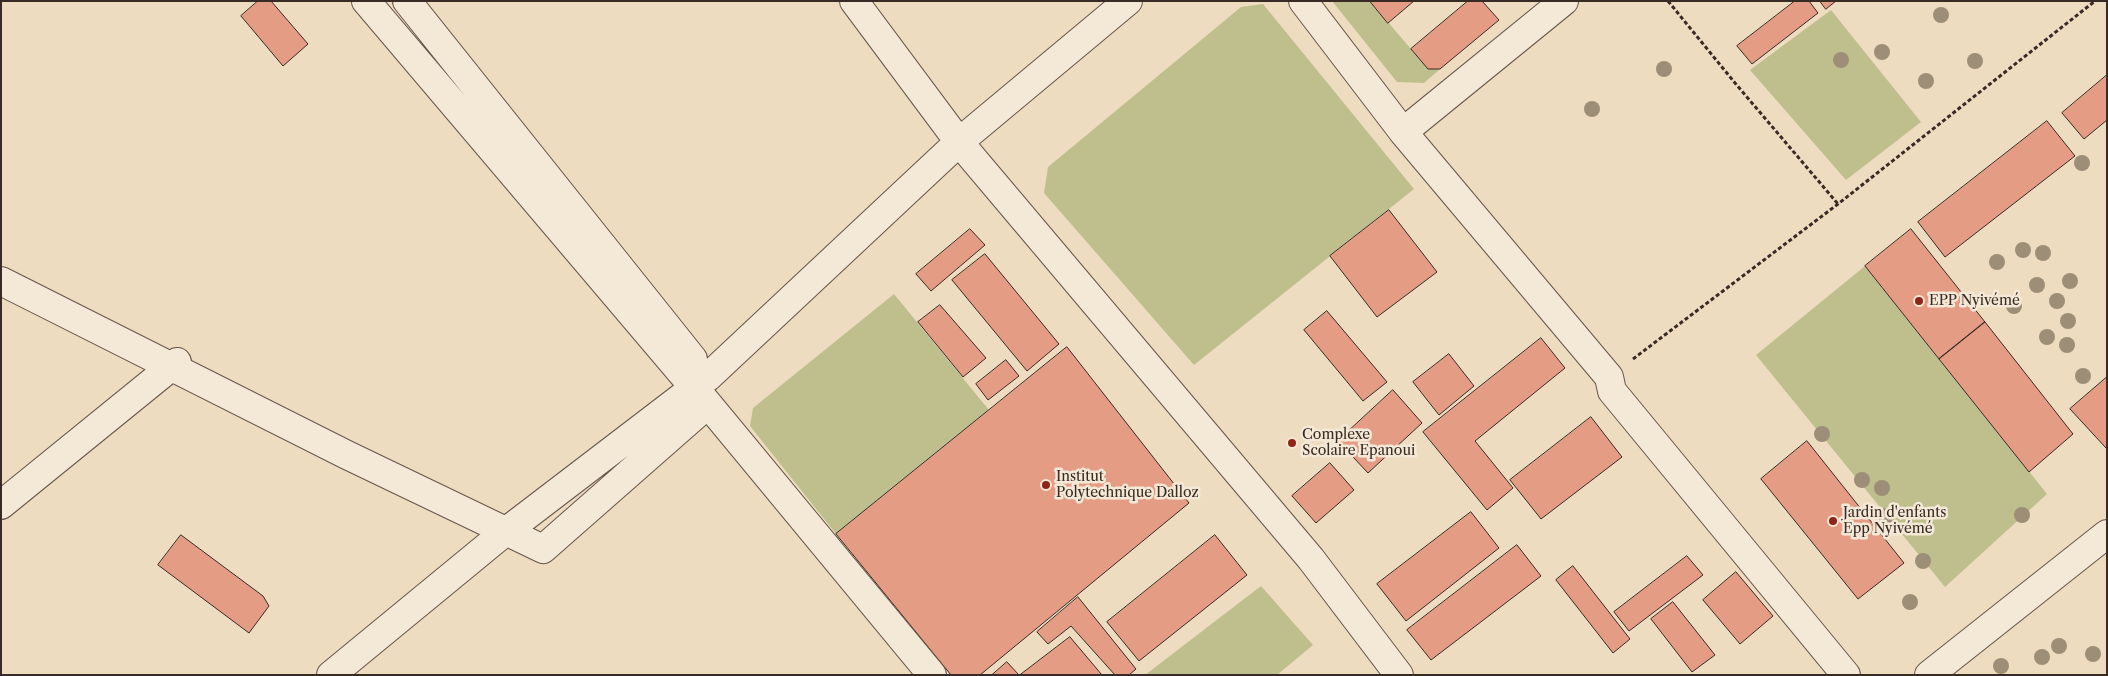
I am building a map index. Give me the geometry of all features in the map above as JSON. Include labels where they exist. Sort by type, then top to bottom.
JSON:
[{"type":"street","points":[[366,1],[708,404],[932,675]]},
{"type":"street","points":[[407,1],[945,675]]},
{"type":"street","points":[[854,1],[958,142],[1311,560],[1399,675]]},
{"type":"street","points":[[331,675],[500,536],[708,377],[958,142],[1128,1]]},
{"type":"street","points":[[1303,1],[1403,132],[1609,377],[1612,391],[1846,675]]},
{"type":"street","points":[[1403,132],[1564,1]]},
{"type":"street","points":[[1,280],[347,455],[543,549],[708,404]]},
{"type":"street","points":[[1,280],[177,362],[500,536]]},
{"type":"street","points":[[1,505],[177,362]]},
{"type":"street","points":[[1929,675],[2107,534]]},
{"type":"path","points":[[1668,1],[1838,204]]},
{"type":"path","points":[[1609,377],[1838,204],[2096,1]]},
{"type":"green space","points":[[1332,1],[1370,1],[1428,69],[1440,69],[1424,83],[1397,82]]},
{"type":"green space","points":[[1263,4],[1414,189],[1194,365],[1044,193],[1048,167],[1241,7]]},
{"type":"green space","points":[[1831,10],[1921,122],[1846,180],[1750,70]]},
{"type":"green space","points":[[1865,266],[2047,494],[1945,587],[1756,355]]},
{"type":"green space","points":[[894,294],[989,410],[836,534],[750,426],[753,408]]},
{"type":"green space","points":[[1261,586],[1313,645],[1277,675],[1145,675]]},
{"type":"building","points":[[258,1],[271,1],[308,44],[283,66],[241,16]]},
{"type":"building","points":[[1370,1],[1414,1],[1388,23]]},
{"type":"building","points":[[1468,1],[1482,1],[1499,20],[1440,69],[1428,69],[1411,49]]},
{"type":"building","points":[[1795,1],[1809,1],[1818,13],[1752,64],[1737,46]]},
{"type":"building","points":[[1820,1],[1836,1],[1826,9]]},
{"type":"building","points":[[2107,75],[2107,120],[2084,139],[2062,113]]},
{"type":"building","points":[[2047,121],[2075,156],[1945,257],[1918,222]]},
{"type":"building","points":[[1389,210],[1437,272],[1377,317],[1330,256]]},
{"type":"building","points":[[970,229],[985,245],[931,291],[916,274]]},
{"type":"building","points":[[1911,229],[1985,322],[1939,359],[1865,266]]},
{"type":"building","points":[[985,254],[1059,344],[1027,371],[952,280]]},
{"type":"building","points":[[940,305],[986,358],[963,377],[918,322]]},
{"type":"building","points":[[1327,311],[1387,382],[1363,401],[1304,330]]},
{"type":"building","points":[[1985,322],[2073,434],[2029,472],[1939,359]]},
{"type":"building","points":[[1541,338],[1565,368],[1475,441],[1513,488],[1487,510],[1423,432]]},
{"type":"building","points":[[1067,347],[1189,503],[980,675],[951,675],[836,534]]},
{"type":"building","points":[[1449,354],[1474,386],[1439,415],[1413,382]]},
{"type":"building","points":[[1006,360],[1019,376],[988,400],[976,384]]},
{"type":"building","points":[[2107,377],[2107,447],[2106,448],[2070,409]]},
{"type":"building","points":[[1393,390],[1422,423],[1368,473],[1338,441]]},
{"type":"building","points":[[1591,417],[1622,457],[1541,519],[1510,480]]},
{"type":"building","name":"Jardin d'enfants Epp Nyivémé","points":[[1807,441],[1904,563],[1858,599],[1761,479]]},
{"type":"building","points":[[1330,463],[1354,490],[1316,523],[1292,496]]},
{"type":"building","points":[[1471,512],[1499,548],[1406,621],[1377,584]]},
{"type":"building","points":[[181,535],[263,596],[269,606],[249,633],[158,565]]},
{"type":"building","points":[[1215,535],[1247,575],[1139,661],[1107,622]]},
{"type":"building","points":[[1517,545],[1541,576],[1431,660],[1407,630]]},
{"type":"building","points":[[1687,556],[1703,575],[1629,631],[1614,612]]},
{"type":"building","points":[[1573,566],[1630,639],[1613,653],[1556,580]]},
{"type":"building","points":[[1736,572],[1773,616],[1740,644],[1703,600]]},
{"type":"building","points":[[1078,597],[1136,669],[1129,675],[1115,675],[1071,626],[1048,644],[1037,632]]},
{"type":"building","points":[[1673,602],[1715,655],[1692,672],[1651,619]]},
{"type":"building","points":[[1070,637],[1102,675],[1020,675]]},
{"type":"building","points":[[1007,662],[1019,675],[992,675]]},
{"type":"place","name":"EPP Nyivémé","points":[[1919,301]]},
{"type":"place","name":"Complexe Scolaire Epanoui","points":[[1292,443]]},
{"type":"place","name":"Institut Polytechnique Dalloz","points":[[1046,485]]},
{"type":"place","name":"Jardin d'enfants Epp Nyivémé","points":[[1833,521]]}]
